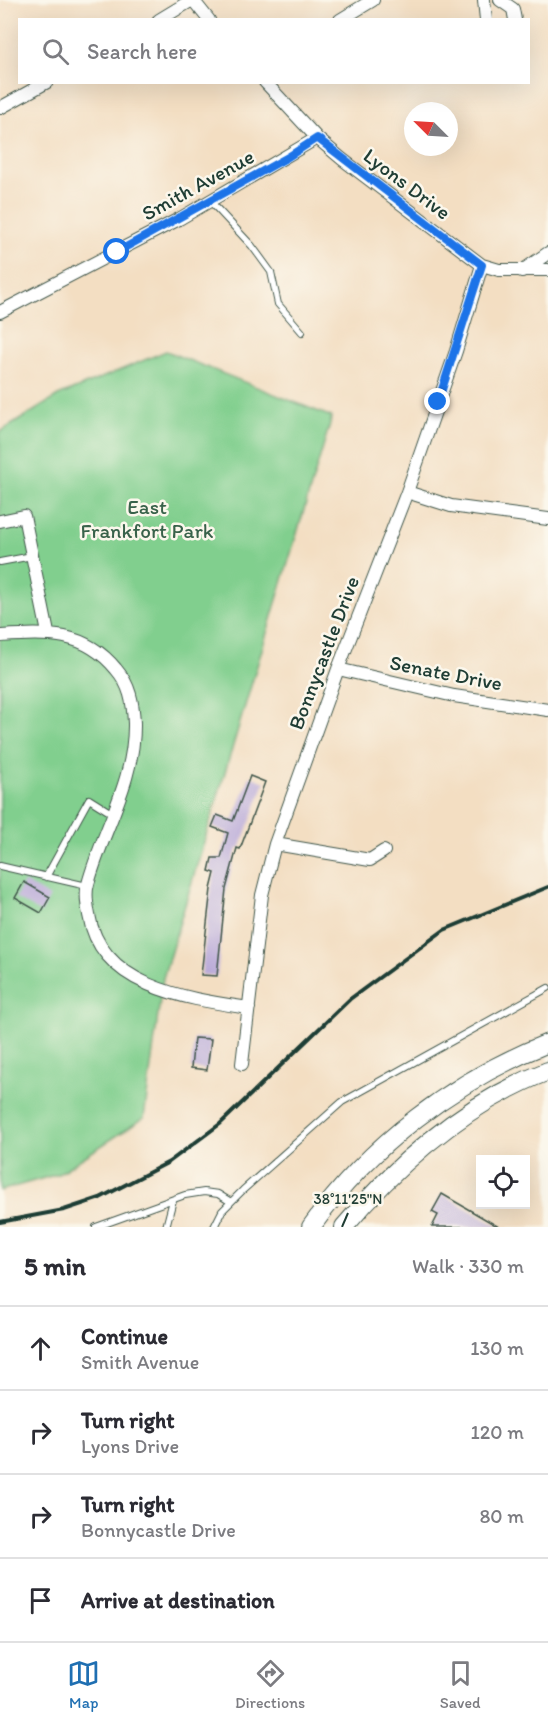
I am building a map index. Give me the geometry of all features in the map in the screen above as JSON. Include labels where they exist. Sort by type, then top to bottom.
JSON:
[{"type":"main road","points":[[311,1227],[342,1188],[403,1129],[472,1080],[548,1043]]},
{"type":"main road","points":[[344,1227],[393,1173],[449,1126],[511,1089],[548,1071]]},
{"type":"street","points":[[162,18],[192,0],[207,18]]},
{"type":"street","points":[[343,18],[374,0]]},
{"type":"street","points":[[484,0],[486,18]]},
{"type":"street","points":[[500,0],[513,9],[515,18]]},
{"type":"street","points":[[0,108],[43,84]]},
{"type":"street","name":"Lyons Drive","points":[[267,84],[317,138],[482,265],[499,270],[548,270]]},
{"type":"street","name":"Smith Avenue","points":[[0,312],[210,201],[317,138]]},
{"type":"street","points":[[522,271],[548,253]]},
{"type":"street","name":"Bonnycastle Drive","points":[[242,1064],[262,895],[275,844],[338,669],[407,492],[456,351],[482,265]]},
{"type":"street","points":[[407,492],[451,506],[548,519]]},
{"type":"street","points":[[0,521],[24,516],[48,633]]},
{"type":"street","points":[[0,636],[48,633],[92,646],[107,658],[130,691],[134,740],[130,770],[87,886],[91,931],[106,954],[127,974],[165,992],[190,1000],[249,1008]]},
{"type":"street","name":"Senate Drive","points":[[338,669],[453,696],[548,710]]},
{"type":"street","points":[[275,844],[370,860],[384,851]]},
{"type":"lane","points":[[210,201],[252,246],[271,273],[278,304],[302,332]]},
{"type":"lane","points":[[0,562],[32,556]]},
{"type":"lane","points":[[46,877],[89,799],[113,814]]},
{"type":"lane","points":[[0,866],[87,886]]},
{"type":"lane","points":[[214,1227],[222,1211],[231,1202],[342,1102],[548,988]]},
{"type":"lane","points":[[96,1227],[204,1191],[218,1194],[231,1202]]},
{"type":"lane","points":[[166,1227],[173,1200]]},
{"type":"green space","name":"East Frankfort Park","points":[[166,351],[332,417],[163,978],[144,1118],[58,1174],[0,1191],[0,432],[58,396]]},
{"type":"building","points":[[250,776],[265,782],[240,849],[237,848],[226,889],[217,976],[201,975],[215,873],[209,871],[212,858],[221,858],[228,833],[212,827],[217,815],[233,821]]},
{"type":"building","points":[[24,882],[50,897],[41,913],[15,898]]},
{"type":"building","points":[[194,1038],[211,1039],[207,1070],[191,1068]]},
{"type":"building","points":[[442,1194],[499,1227],[432,1227],[438,1215],[432,1212]]},
{"type":"railway","points":[[0,1222],[64,1210],[100,1198],[169,1162],[220,1124],[350,999],[444,930],[548,887]]},
{"type":"route","points":[[117,252],[288,157],[317,138],[482,265],[438,402]]}]
